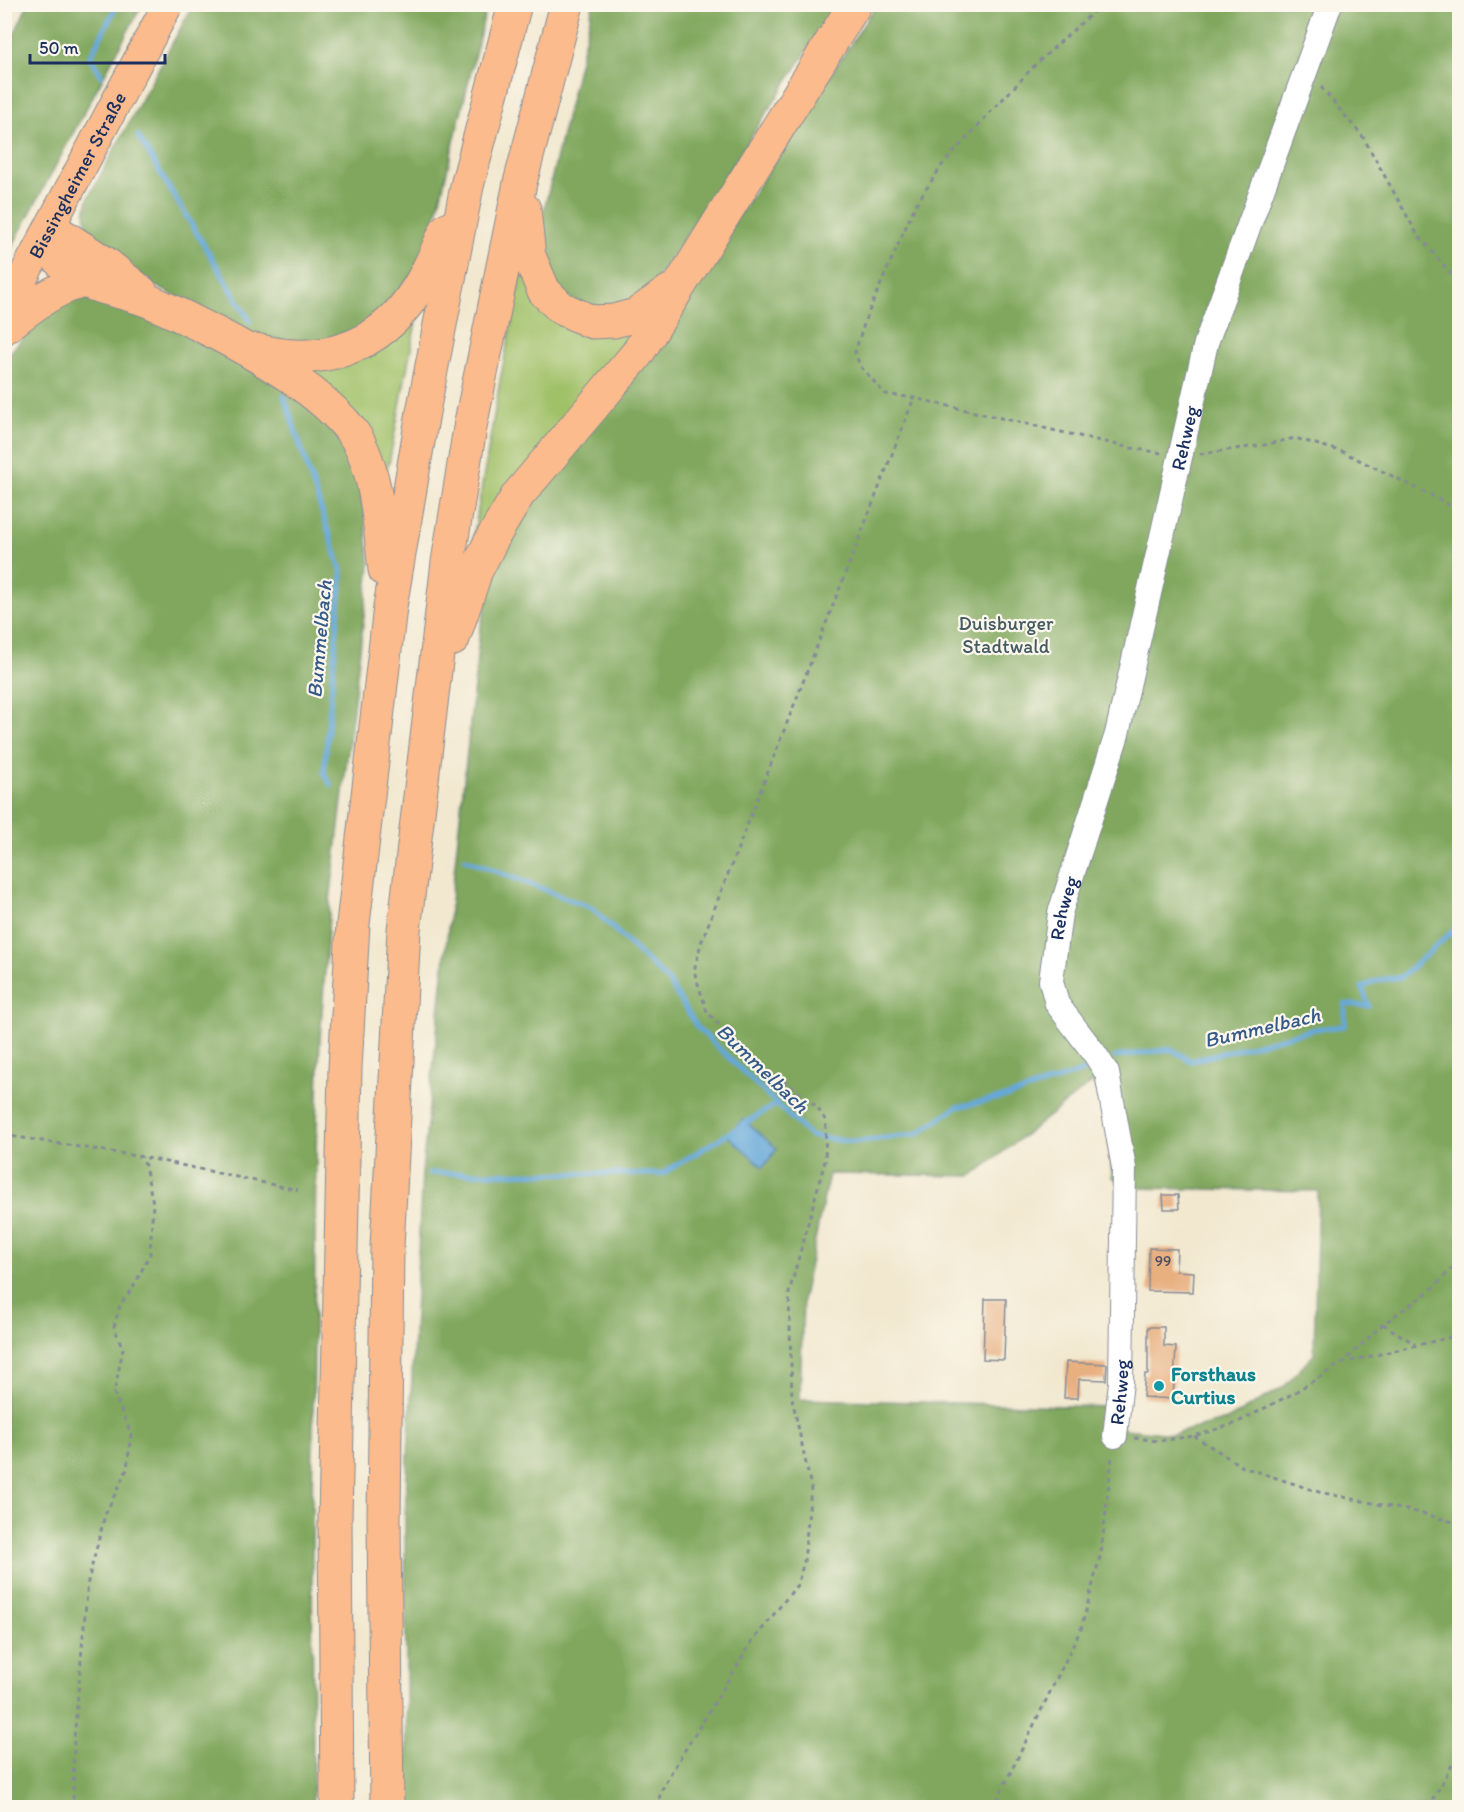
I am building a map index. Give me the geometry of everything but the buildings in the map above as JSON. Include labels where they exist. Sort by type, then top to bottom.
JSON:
[{"type":"highway","points":[[337,1808],[335,1519],[345,1068],[353,924],[390,607],[423,412],[467,186],[515,4]]},
{"type":"highway","points":[[387,1808],[384,1520],[387,1247],[404,930],[428,714],[448,562],[471,422],[520,183],[567,4]]},
{"type":"highway","points":[[428,714],[476,571],[518,495],[637,354],[855,4]]},
{"type":"highway","points":[[520,183],[530,256],[544,291],[561,308],[592,322],[615,321],[636,315],[679,284]]},
{"type":"highway","points":[[238,346],[277,356],[311,357],[337,353],[362,343],[392,320],[416,291],[467,186]]},
{"type":"highway","points":[[47,235],[66,268],[86,281],[154,303],[238,346],[297,382],[327,405],[354,434],[368,465],[377,500],[390,607]]},
{"type":"highway","points":[[47,235],[98,257],[154,303]]},
{"type":"highway","points":[[4,328],[46,296],[71,284],[86,281]]},
{"type":"main road","name":"Bissingheimer Straße","points":[[4,313],[168,4]]},
{"type":"lane","name":"Rehweg","points":[[1114,1436],[1121,1382],[1124,1168],[1107,1073],[1057,1004],[1051,981],[1060,913],[1117,734],[1206,343],[1330,4]]},
{"type":"path","points":[[1102,4],[1037,63],[942,165],[915,206],[866,318],[855,352],[860,366],[885,394],[914,398],[1131,448],[1180,456],[1264,445],[1295,438],[1343,452],[1439,499],[1460,512]]},
{"type":"path","points":[[1306,70],[1364,136],[1416,232],[1460,285]]},
{"type":"path","points":[[659,1808],[660,1793],[669,1776],[751,1643],[797,1585],[804,1562],[812,1487],[792,1398],[789,1293],[825,1161],[826,1120],[816,1107],[793,1087],[754,1062],[706,1012],[694,971],[701,943],[914,398]]},
{"type":"path","points":[[4,1135],[143,1157],[298,1190]]},
{"type":"path","points":[[71,1808],[74,1801],[74,1739],[88,1581],[105,1515],[127,1469],[131,1434],[114,1393],[123,1349],[114,1327],[120,1305],[135,1284],[150,1254],[153,1203],[143,1157]]},
{"type":"path","points":[[1114,1436],[1159,1441],[1194,1436],[1234,1424],[1292,1394],[1341,1363],[1383,1324],[1432,1289],[1460,1260]]},
{"type":"path","points":[[1383,1324],[1415,1344]]},
{"type":"path","points":[[1341,1363],[1460,1335]]},
{"type":"path","name":"Rehweg","points":[[993,1808],[1081,1629],[1101,1553],[1114,1436]]},
{"type":"path","points":[[1194,1436],[1243,1467],[1319,1492],[1420,1513],[1460,1524]]},
{"type":"path","points":[[1428,1808],[1452,1765],[1460,1757]]},
{"type":"green space","points":[[28,4],[142,5],[5,260],[5,54]]},
{"type":"green space","points":[[193,5],[487,5],[426,258],[360,337],[275,348],[136,276],[87,227],[85,213],[88,198]]},
{"type":"green space","points":[[593,5],[837,5],[681,244],[647,292],[634,303],[594,312],[554,286],[540,254],[544,210]]},
{"type":"green space","name":"Duisburger Stadtwald","points":[[876,5],[1459,5],[1459,1807],[407,1808],[405,1518],[422,1172],[480,630],[492,576],[518,518],[707,264]],"holes":[[[1093,1082],[1107,1110],[1112,1177],[1131,1188],[1318,1191],[1314,1354],[1284,1387],[1227,1420],[1173,1434],[1123,1429],[1110,1407],[800,1399],[803,1297],[829,1174],[972,1176]]]},
{"type":"green space","points":[[521,276],[641,323],[471,550],[500,381]]},
{"type":"green space","points":[[67,295],[145,310],[319,409],[360,470],[370,566],[330,902],[320,1040],[316,1152],[312,1518],[313,1807],[5,1807],[4,360],[37,321]]},
{"type":"green space","points":[[413,317],[416,322],[389,463],[384,469],[299,365]]},
{"type":"water","points":[[743,1119],[777,1149],[763,1167],[728,1136]]},
{"type":"waterway","name":"Bummelbach","points":[[102,76],[90,57],[115,9],[114,4]]},
{"type":"waterway","name":"Bummelbach","points":[[138,136],[250,321]]},
{"type":"waterway","name":"Bummelbach","points":[[284,396],[342,573],[324,773],[331,785]]},
{"type":"waterway","name":"Bummelbach","points":[[465,859],[592,908],[668,981],[697,1027],[810,1136],[854,1142],[917,1134],[957,1107],[1009,1096],[1087,1070]]},
{"type":"waterway","name":"Bummelbach","points":[[1115,1057],[1171,1049],[1191,1061],[1315,1029],[1345,1026],[1345,1004],[1369,1006],[1362,987],[1379,980],[1401,977],[1460,925]]},
{"type":"waterway","points":[[429,1173],[662,1174],[778,1103]]},
{"type":"railway","points":[[4,21],[13,4]]},
{"type":"place","name":"Forsthaus Curtius","points":[[1159,1386]]}]
